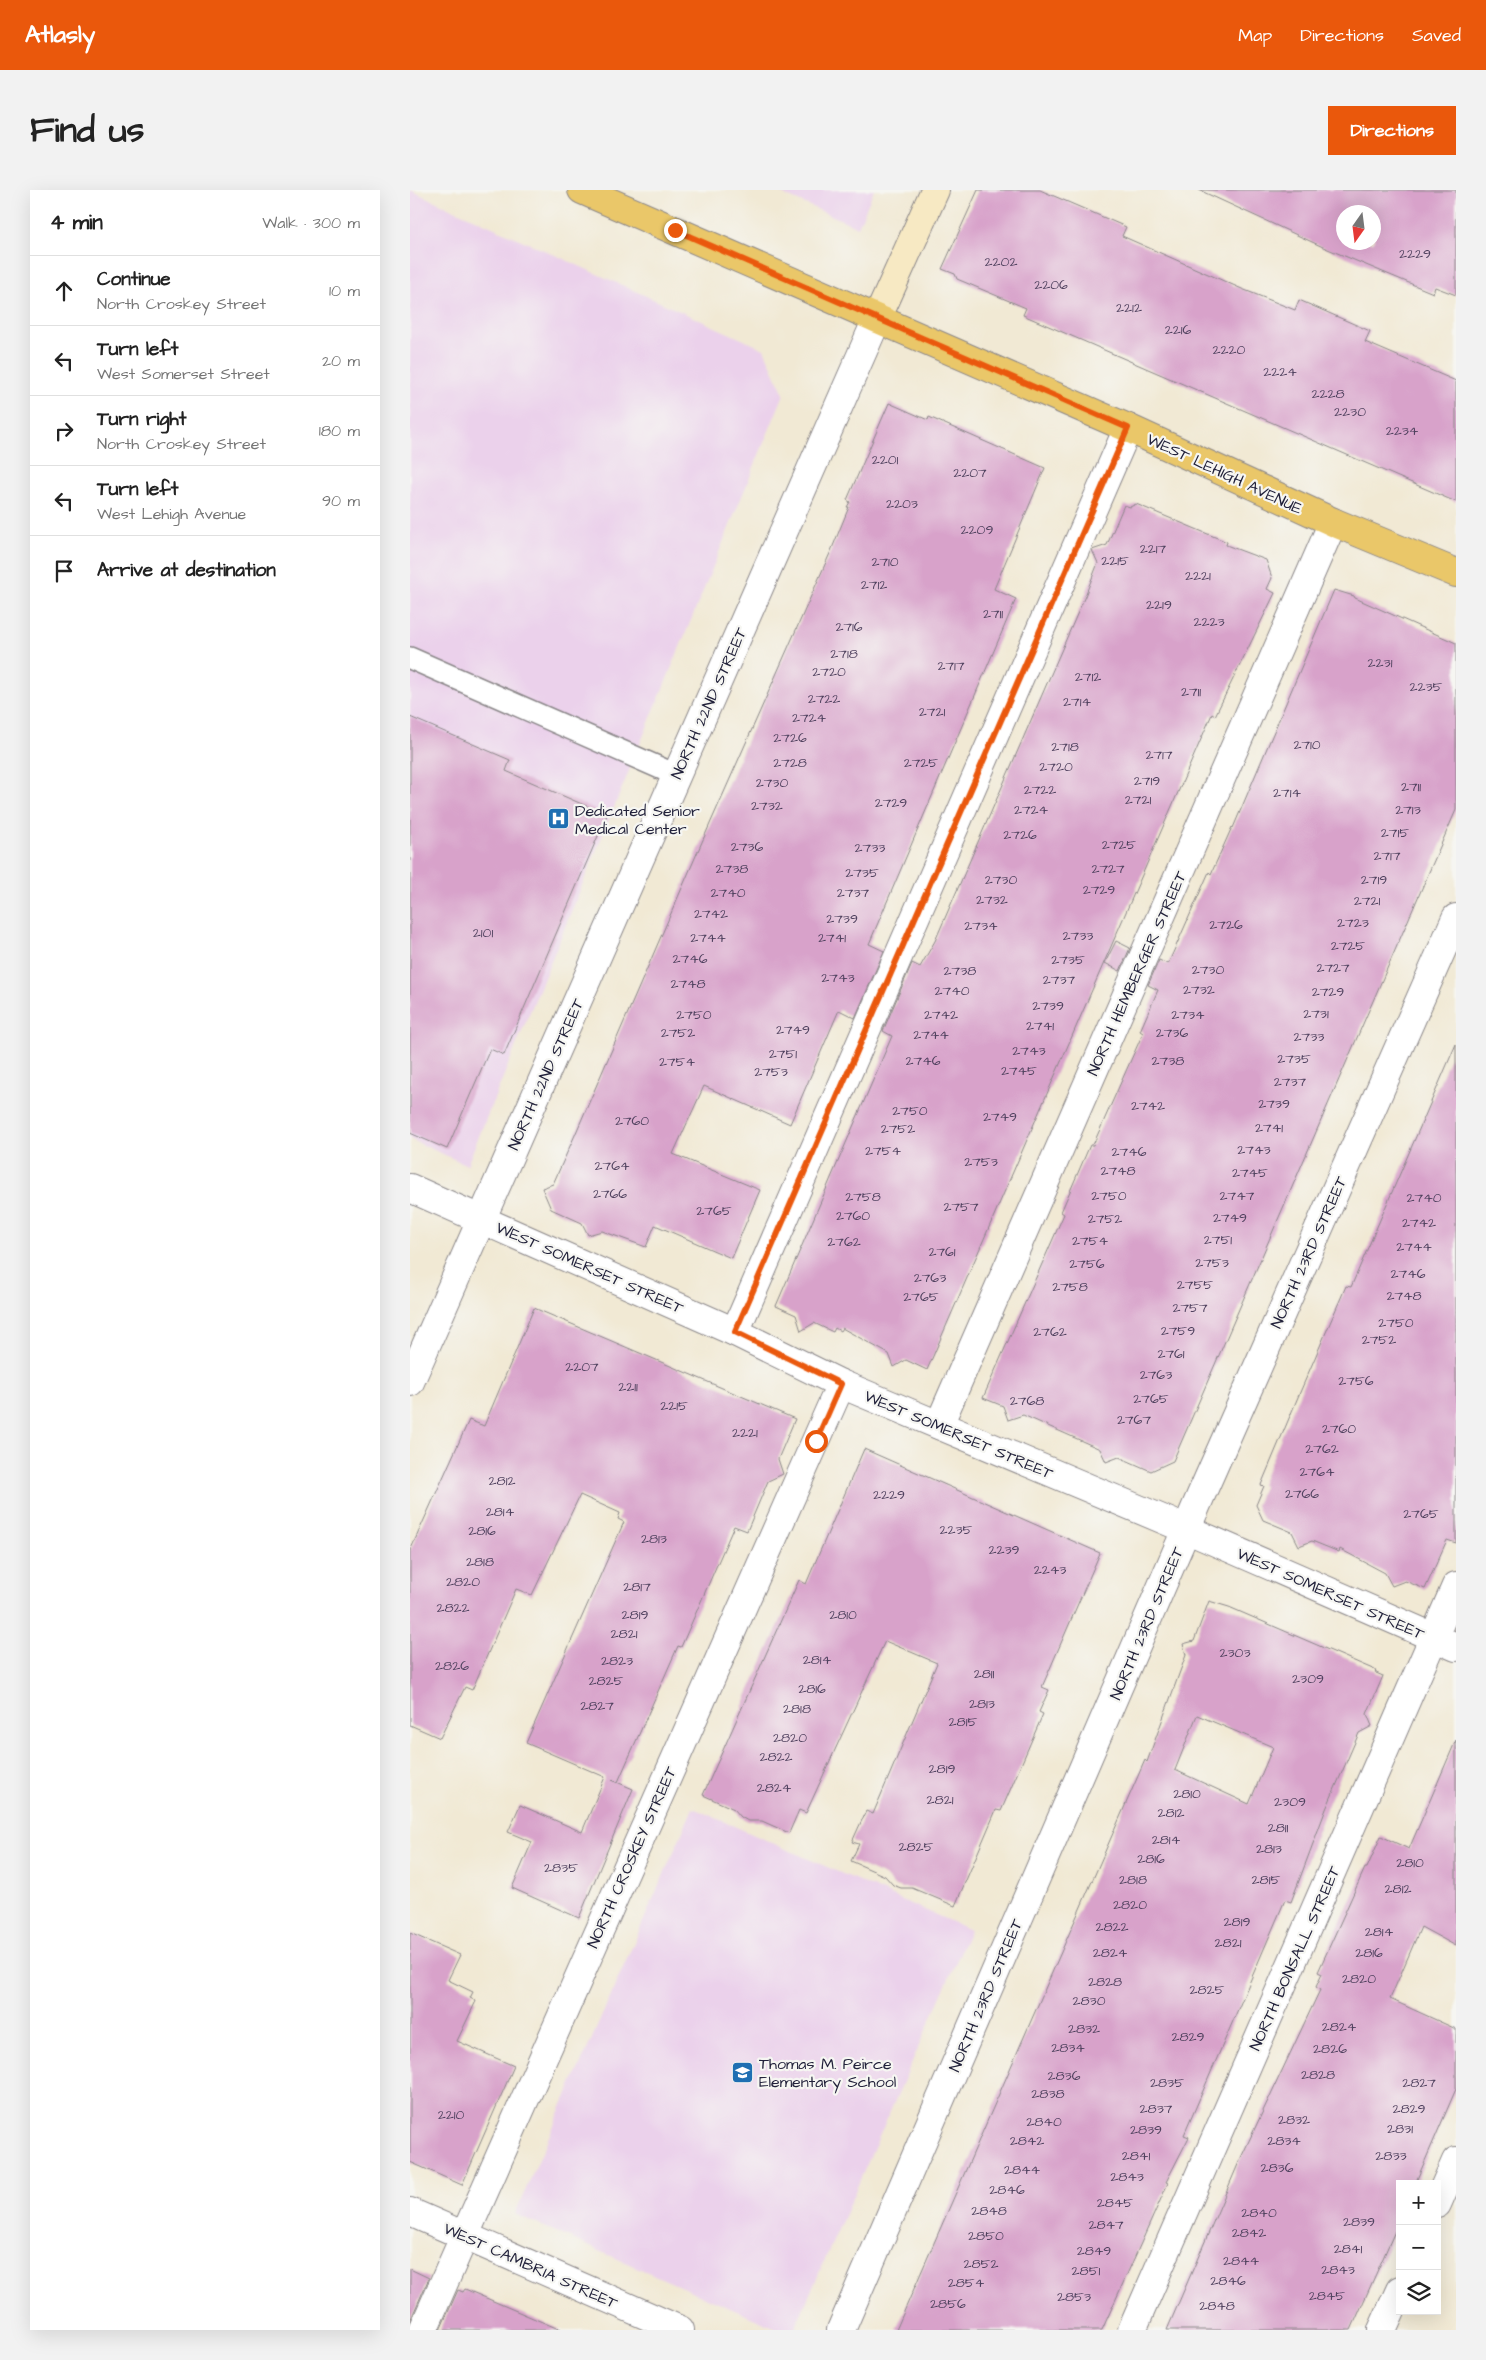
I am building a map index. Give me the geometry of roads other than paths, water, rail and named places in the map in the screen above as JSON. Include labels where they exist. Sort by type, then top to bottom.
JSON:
[{"type":"main road","name":"WEST LEHIGH AVENUE","points":[[582,190],[1128,428],[1333,522],[1456,573]]},
{"type":"main road","name":"NORTH 22ND STREET","points":[[877,319],[935,190]]},
{"type":"street","name":"NORTH 22ND STREET","points":[[410,1382],[877,319]]},
{"type":"street","points":[[735,1332],[1128,428]]},
{"type":"street","name":"NORTH HEMBERGER STREET","points":[[939,1425],[1333,522]]},
{"type":"street","name":"NORTH 23RD STREET","points":[[841,2330],[1186,1529],[1456,918]]},
{"type":"street","name":"WEST SOMERSET STREET","points":[[410,1188],[735,1332],[841,1384],[1186,1529],[1445,1642]]},
{"type":"street","name":"NORTH CROSKEY STREET","points":[[423,2330],[841,1384]]},
{"type":"street","name":"NORTH BONSALL STREET","points":[[1132,2330],[1445,1642],[1456,1586]]},
{"type":"street","points":[[1441,2195],[1456,2161]]},
{"type":"street","name":"WEST CAMBRIA STREET","points":[[410,2212],[680,2330]]},
{"type":"street","points":[[1382,2330],[1396,2299]]},
{"type":"lane","points":[[410,658],[676,775]]},
{"type":"place","name":"Dedicated Senior Medical Center","points":[[559,819]]},
{"type":"place","name":"Thomas M. Peirce Elementary School","points":[[743,2072]]}]
